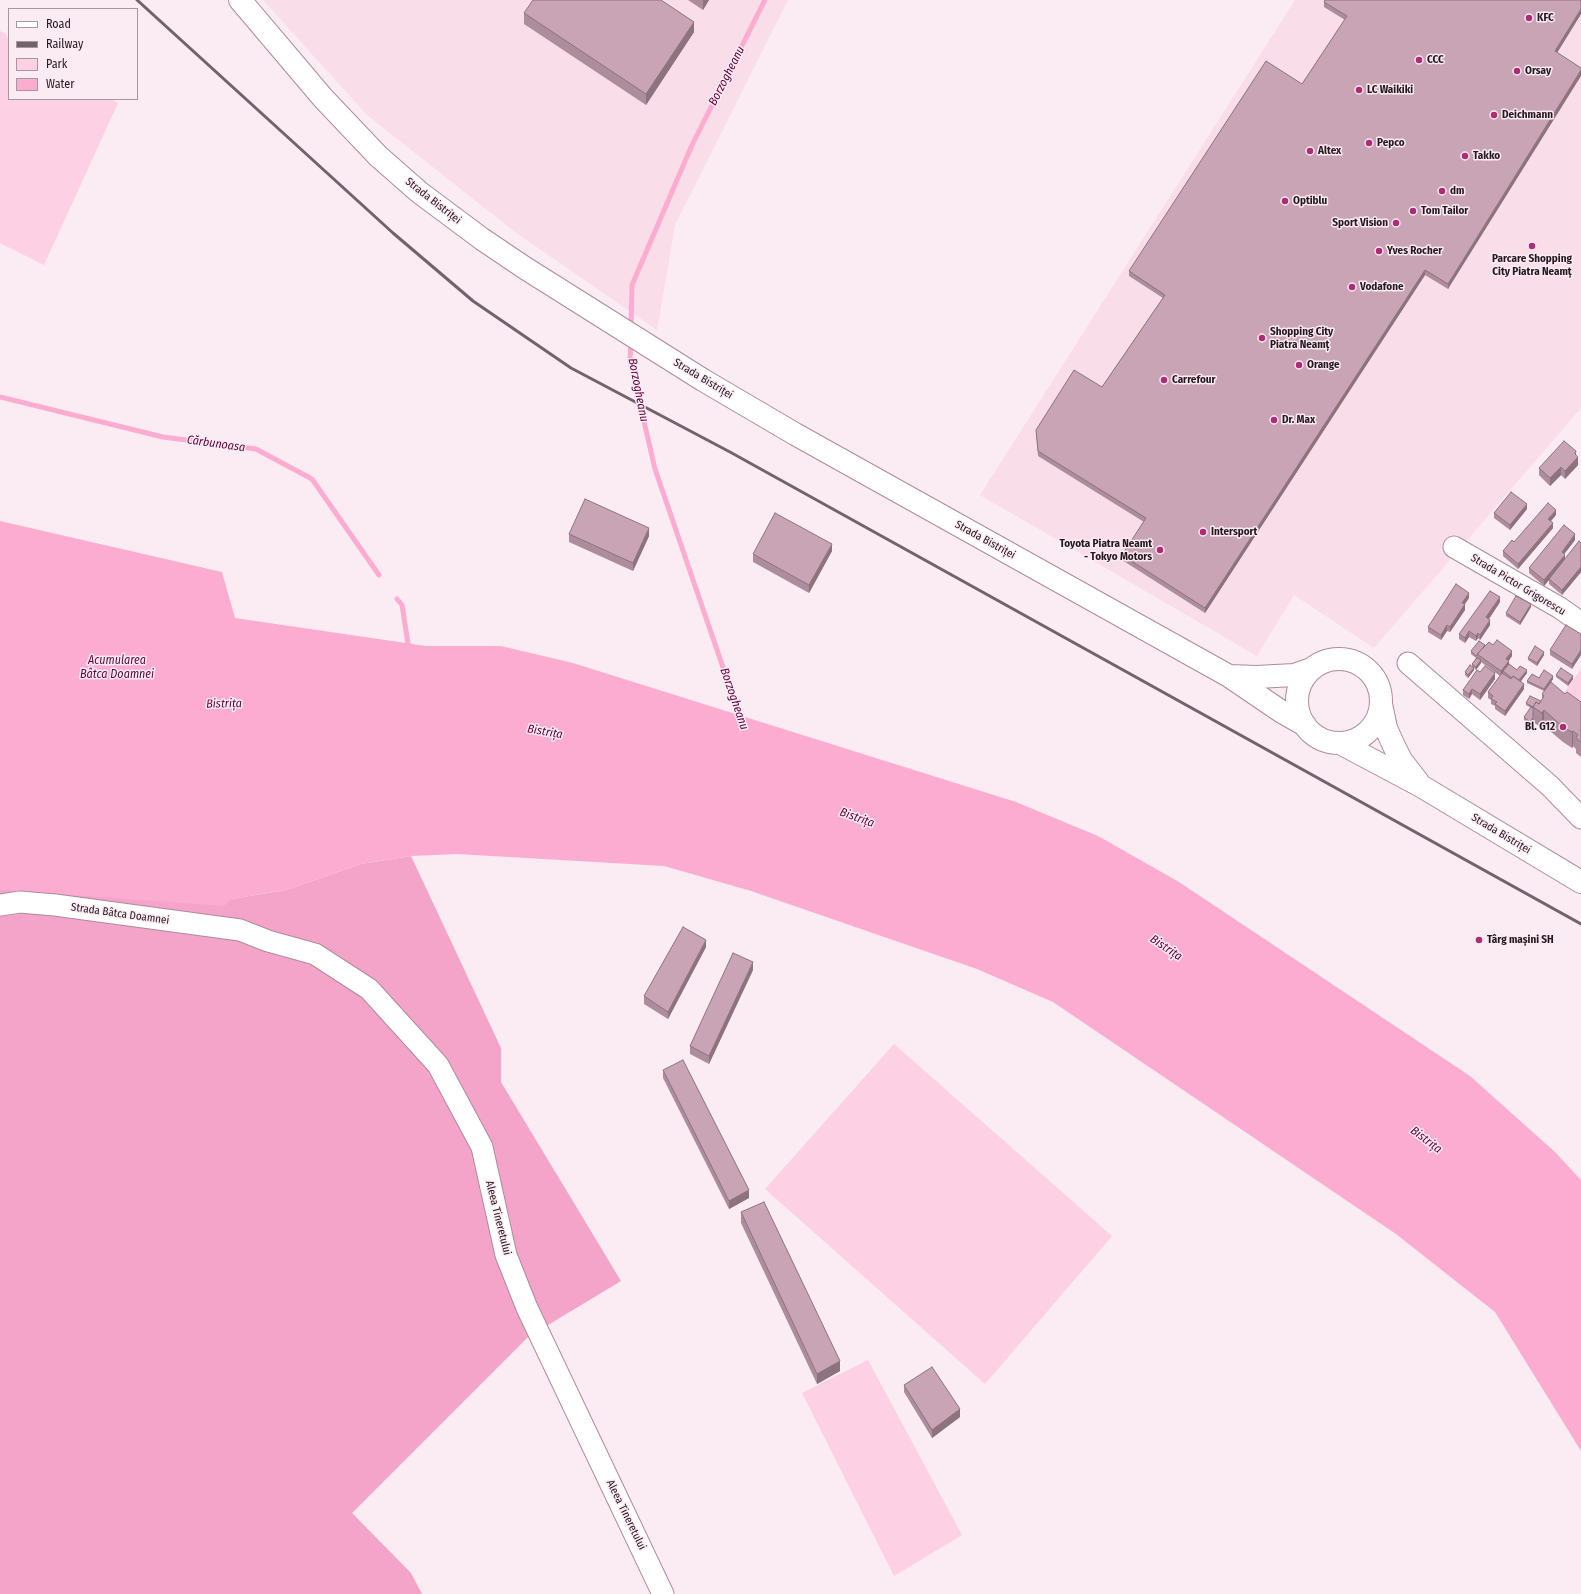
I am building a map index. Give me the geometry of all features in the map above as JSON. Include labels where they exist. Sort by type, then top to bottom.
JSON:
[{"type":"main road","name":"Strada Bistriței","points":[[240,0],[323,98],[378,156],[419,192],[488,243],[665,356],[795,434],[1229,676],[1282,712],[1305,725]]},
{"type":"main road","points":[[1340,659],[1354,661],[1367,668],[1376,680],[1380,691],[1382,704],[1379,716],[1368,731],[1353,740],[1340,743],[1327,741],[1315,735],[1305,725],[1300,714],[1298,696],[1304,679],[1311,669],[1330,660],[1340,659]]},
{"type":"main road","name":"Strada Bistriței","points":[[1229,676],[1257,677],[1294,675],[1311,669]]},
{"type":"main road","name":"Strada Bistriței","points":[[1382,704],[1386,728],[1393,744],[1401,760],[1421,786]]},
{"type":"main road","name":"Strada Bistriței","points":[[1340,743],[1421,786],[1581,882]]},
{"type":"street","name":"Strada Pictor Grigorescu","points":[[1454,547],[1560,608],[1581,623]]},
{"type":"street","points":[[1408,663],[1550,786],[1581,818]]},
{"type":"street","name":"Strada Bâtca Doamnei","points":[[0,905],[20,902],[54,905],[240,930]]},
{"type":"street","name":"Aleea Tineretului","points":[[240,930],[268,941],[314,954],[369,989],[438,1064],[482,1147],[506,1255],[528,1308],[663,1594]]},
{"type":"shaded area","points":[[263,0],[788,0],[675,225],[657,330],[515,232],[367,115]]},
{"type":"shaded area","points":[[1295,0],[1581,0],[1581,408],[1374,648],[1294,595],[1257,656],[980,495]]},
{"type":"shaded area","points":[[411,856],[501,1048],[501,1082],[621,1281],[528,1337],[352,1513],[411,1573],[422,1594],[0,1594],[0,890],[15,887],[231,899],[286,890],[361,864]]},
{"type":"green space","points":[[0,31],[6,34],[8,38],[8,100],[114,100],[118,103],[44,265],[0,243]]},
{"type":"green space","points":[[1581,669],[1581,707],[1563,694]]},
{"type":"green space","points":[[894,1044],[1112,1236],[985,1384],[765,1189]]},
{"type":"green space","points":[[868,1360],[962,1535],[894,1576],[802,1393]]},
{"type":"water","points":[[0,521],[222,572],[235,618],[426,646],[501,646],[573,663],[1016,802],[1098,836],[1179,882],[1470,1076],[1555,1152],[1581,1180],[1581,1451],[1495,1312],[1396,1234],[1053,1002],[977,969],[751,891],[664,866],[457,854],[411,856],[361,864],[286,890],[231,899],[224,906],[0,890]]},
{"type":"building","points":[[533,0],[661,0],[694,22],[646,94],[524,13]]},
{"type":"building","name":"Shopping City Piatra Neamț","points":[[1325,0],[1581,0],[1581,9],[1555,51],[1581,68],[1581,70],[1448,284],[1425,270],[1205,608],[1122,555],[1146,518],[1038,451],[1036,430],[1074,370],[1102,387],[1165,295],[1129,271],[1266,61],[1302,84],[1347,16],[1324,2]]},
{"type":"building","points":[[1564,441],[1576,451],[1575,454],[1578,457],[1565,471],[1561,467],[1550,478],[1539,468]]},
{"type":"building","points":[[1511,492],[1527,504],[1510,525],[1494,513]]},
{"type":"building","points":[[585,499],[649,528],[633,563],[569,534]]},
{"type":"building","points":[[1548,503],[1556,510],[1548,519],[1553,523],[1518,564],[1503,551],[1512,540],[1514,542]]},
{"type":"building","points":[[775,513],[832,544],[809,585],[753,554]]},
{"type":"building","points":[[1564,525],[1575,534],[1562,552],[1565,555],[1544,580],[1529,568]]},
{"type":"building","points":[[1579,541],[1581,543],[1581,567],[1562,590],[1549,579]]},
{"type":"building","points":[[1456,584],[1469,593],[1462,603],[1465,604],[1450,627],[1447,625],[1441,635],[1428,627]]},
{"type":"building","points":[[1490,591],[1500,597],[1486,617],[1490,620],[1480,635],[1478,633],[1476,636],[1469,631],[1465,638],[1459,634]]},
{"type":"building","points":[[1516,596],[1531,604],[1520,622],[1506,613]]},
{"type":"building","points":[[1566,625],[1581,634],[1581,650],[1572,664],[1550,650]]},
{"type":"building","points":[[1497,640],[1512,651],[1506,659],[1509,661],[1501,671],[1477,654],[1489,642],[1493,645]]},
{"type":"building","points":[[1479,641],[1485,645],[1476,656],[1471,651]]},
{"type":"building","points":[[1535,646],[1544,652],[1537,663],[1528,658]]},
{"type":"building","points":[[1477,658],[1481,660],[1476,667],[1472,664]]},
{"type":"building","points":[[1509,664],[1517,670],[1520,666],[1527,670],[1519,680],[1513,676],[1512,678],[1503,671]]},
{"type":"building","points":[[1470,665],[1474,668],[1468,675],[1465,672]]},
{"type":"building","points":[[1485,666],[1495,673],[1480,694],[1472,689],[1469,694],[1463,690],[1477,670],[1480,672]]},
{"type":"building","points":[[1561,668],[1573,676],[1568,683],[1556,675]]},
{"type":"building","points":[[1544,670],[1553,676],[1544,689],[1527,681],[1532,674],[1539,678]]},
{"type":"building","points":[[1502,673],[1511,679],[1513,676],[1524,684],[1505,711],[1495,704],[1497,702],[1491,699],[1493,696],[1488,692]]},
{"type":"building","points":[[1551,682],[1565,694],[1567,692],[1581,702],[1581,742],[1576,738],[1578,735],[1573,731],[1572,732],[1563,727],[1544,710],[1542,713],[1533,707],[1536,702],[1539,704],[1544,696],[1542,694]]},
{"type":"building","points":[[1530,696],[1541,701],[1539,704],[1536,702],[1533,707],[1526,703]]},
{"type":"building","points":[[1531,707],[1533,708],[1533,718],[1530,722],[1524,717]]},
{"type":"building","points":[[683,927],[706,940],[668,1012],[644,996]]},
{"type":"building","points":[[733,953],[753,962],[709,1056],[690,1046]]},
{"type":"building","points":[[683,1060],[749,1190],[729,1201],[663,1070]]},
{"type":"building","points":[[764,1202],[840,1361],[817,1374],[741,1212]]},
{"type":"building","points":[[932,1367],[960,1409],[932,1430],[904,1385]]},
{"type":"waterway","name":"Borzogheanu","points":[[631,327],[632,285],[692,145],[765,0]]},
{"type":"waterway","name":"Borzogheanu","points":[[631,341],[630,361],[655,469],[741,720]]},
{"type":"waterway","name":"Cărbunoasa","points":[[0,397],[163,437],[256,449],[312,479],[379,575]]},
{"type":"waterway","points":[[397,599],[402,605],[409,650]]},
{"type":"railway","points":[[137,0],[393,233],[473,301],[571,368],[730,452],[1581,924]]},
{"type":"place","name":"KFC","points":[[1529,18]]},
{"type":"place","name":"CCC","points":[[1419,60]]},
{"type":"place","name":"Orsay","points":[[1517,71]]},
{"type":"place","name":"LC Waikiki","points":[[1359,90]]},
{"type":"place","name":"Deichmann","points":[[1494,115]]},
{"type":"place","name":"Pepco","points":[[1369,143]]},
{"type":"place","name":"Altex","points":[[1310,151]]},
{"type":"place","name":"Takko","points":[[1465,156]]},
{"type":"place","name":"dm","points":[[1442,191]]},
{"type":"place","name":"Optiblu","points":[[1285,201]]},
{"type":"place","name":"Tom Tailor","points":[[1413,211]]},
{"type":"place","name":"Sport Vision","points":[[1396,223]]},
{"type":"place","name":"Parcare Shopping City Piatra Neamț","points":[[1532,246]]},
{"type":"place","name":"Yves Rocher","points":[[1379,251]]},
{"type":"place","name":"Vodafone","points":[[1352,287]]},
{"type":"place","name":"Shopping City Piatra Neamț","points":[[1262,338]]},
{"type":"place","name":"Orange","points":[[1299,365]]},
{"type":"place","name":"Carrefour","points":[[1164,380]]},
{"type":"place","name":"Dr. Max","points":[[1274,420]]},
{"type":"place","name":"Intersport","points":[[1203,532]]},
{"type":"place","name":"Toyota Piatra Neamt - Tokyo Motors","points":[[1160,550]]},
{"type":"place","name":"Bl. G12","points":[[1563,727]]},
{"type":"place","name":"Târg mașini SH","points":[[1479,940]]},
{"type":"water label","name":"Acumularea Bâtca Doamnei","points":[[117,668]]},
{"type":"water label","name":"Bistrița","points":[[224,704]]},
{"type":"water label","name":"Bistrița","points":[[545,732]]},
{"type":"water label","name":"Bistrița","points":[[857,818]]},
{"type":"water label","name":"Bistrița","points":[[1166,948]]},
{"type":"water label","name":"Bistrița","points":[[1426,1140]]}]
